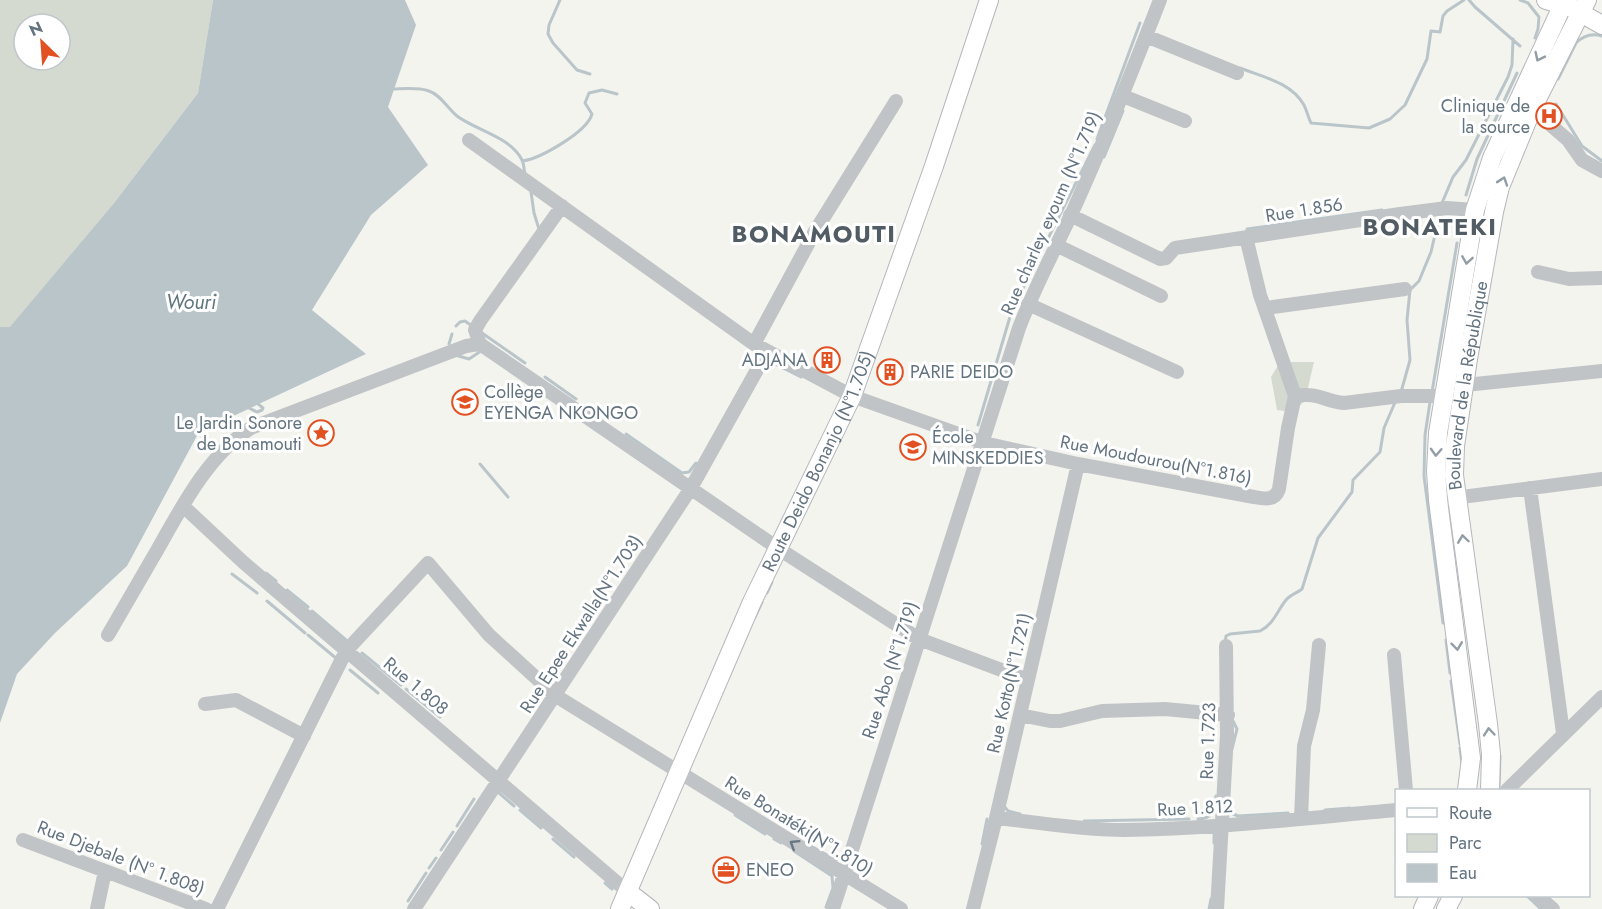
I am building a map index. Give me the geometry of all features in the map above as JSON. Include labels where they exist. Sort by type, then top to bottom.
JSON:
[{"type":"main road","name":"Route Deido Bonanjo (N°1.705)","points":[[620,909],[740,628],[852,396],[934,165],[989,0]]},
{"type":"main road","points":[[1541,0],[1559,37],[1602,26]]},
{"type":"main road","points":[[1573,3],[1602,26]]},
{"type":"main road","points":[[1573,3],[1602,6]]},
{"type":"main road","name":"Boulevard de la République","points":[[1490,789],[1491,754],[1488,724],[1454,461],[1494,212],[1509,164],[1573,3]]},
{"type":"main road","name":"Boulevard de la République","points":[[1467,789],[1471,758],[1438,500],[1435,396],[1475,210],[1492,158],[1559,37]]},
{"type":"main road","points":[[628,892],[650,909]]},
{"type":"street","name":"Rue charley eyoum (N°1.719)","points":[[984,443],[1010,354],[1028,304],[1123,96],[1160,0]]},
{"type":"street","points":[[1146,36],[1237,73]]},
{"type":"street","points":[[1123,96],[1185,121]]},
{"type":"street","points":[[754,344],[814,233],[896,101]]},
{"type":"street","points":[[1532,109],[1569,140],[1582,160],[1602,171]]},
{"type":"street","name":"Rue Moudourou(N°1.816)","points":[[470,140],[767,352],[852,396],[984,443],[1078,464],[1254,497],[1271,498],[1279,489],[1295,396]]},
{"type":"street","points":[[562,206],[480,321],[475,330],[480,344],[779,549],[919,639],[1028,680]]},
{"type":"street","name":"Rue 1.856","points":[[1070,216],[1160,259],[1166,258],[1175,248],[1448,208],[1475,210]]},
{"type":"street","points":[[1246,237],[1265,308],[1295,396],[1315,394],[1344,403],[1397,396],[1435,396]]},
{"type":"street","points":[[1056,245],[1161,296]]},
{"type":"street","points":[[1538,272],[1569,279],[1602,279]]},
{"type":"street","points":[[1265,308],[1405,289]]},
{"type":"street","points":[[1028,304],[1177,372]]},
{"type":"street","points":[[108,635],[183,506],[223,450],[236,437],[251,428],[466,346],[480,344]]},
{"type":"street","name":"Rue Epee Ekwalla(N°1.703)","points":[[414,909],[691,488],[767,352]]},
{"type":"street","points":[[1465,385],[1602,371]]},
{"type":"street","name":"Rue Abo (N°1.719)","points":[[833,909],[984,443]]},
{"type":"street","name":"Rue Kotto(N°1.721)","points":[[973,909],[1078,464]]},
{"type":"street","points":[[1438,500],[1602,478]]},
{"type":"street","points":[[1530,488],[1563,734]]},
{"type":"street","name":"Rue 1.808","points":[[183,506],[243,562],[628,892]]},
{"type":"street","name":"Rue Bonatéki(N°1.810)","points":[[346,651],[428,563],[489,635],[556,696],[901,909]]},
{"type":"street","points":[[1301,819],[1304,746],[1315,698],[1319,645]]},
{"type":"street","name":"Rue 1.723","points":[[1217,909],[1228,715],[1226,646]]},
{"type":"street","points":[[217,909],[346,651]]},
{"type":"street","points":[[1394,655],[1406,789]]},
{"type":"street","points":[[1508,789],[1602,697]]},
{"type":"street","points":[[205,704],[236,700],[304,736]]},
{"type":"street","points":[[1020,716],[1060,721],[1102,711],[1165,710],[1228,715]]},
{"type":"street","name":"Rue 1.812","points":[[996,818],[1095,829],[1222,826],[1395,810]]},
{"type":"street","name":"Rue Djebale (N° 1.808)","points":[[23,840],[206,909]]},
{"type":"street","points":[[97,909],[105,870]]},
{"type":"street","points":[[1539,897],[1553,909]]},
{"type":"green space","points":[[0,0],[213,0],[198,93],[114,203],[10,328],[0,327]]},
{"type":"green space","points":[[1280,362],[1314,362],[1305,401],[1292,412],[1277,410],[1271,377]]},
{"type":"water","name":"Wouri","points":[[213,0],[405,0],[416,25],[388,107],[428,165],[371,215],[312,310],[366,354],[199,432],[127,566],[55,633],[17,674],[0,723],[0,327],[10,327],[114,203],[198,93]]},
{"type":"waterway","points":[[560,0],[549,25],[548,34],[577,70],[590,74]]},
{"type":"waterway","points":[[1240,68],[1275,81],[1292,91],[1304,105],[1311,123],[1369,128],[1390,119],[1405,105],[1427,59],[1431,31],[1440,32],[1443,16],[1464,0]]},
{"type":"waterway","points":[[1469,0],[1520,46]]},
{"type":"waterway","points":[[1520,0],[1528,3],[1539,17],[1535,38]]},
{"type":"waterway","points":[[1097,139],[1140,23]]},
{"type":"waterway","points":[[1558,79],[1576,43],[1588,36],[1602,36]]},
{"type":"waterway","points":[[1442,203],[1453,177],[1466,160],[1508,77],[1512,65],[1513,39]]},
{"type":"waterway","points":[[1466,195],[1477,159],[1517,73]]},
{"type":"waterway","points":[[391,89],[420,89],[433,93],[457,116],[510,145],[522,160],[525,174]]},
{"type":"waterway","points":[[523,161],[551,150],[582,129],[592,114],[585,103],[589,93],[602,90],[617,94]]},
{"type":"waterway","points":[[1556,104],[1582,146],[1602,161]]},
{"type":"waterway","points":[[1104,157],[1123,111]]},
{"type":"waterway","points":[[978,425],[1012,310],[1095,145]]},
{"type":"waterway","points":[[531,192],[539,229]]},
{"type":"waterway","points":[[1247,229],[1382,210]]},
{"type":"waterway","points":[[1401,392],[1410,360],[1407,320],[1410,290],[1419,281],[1431,252],[1440,213]]},
{"type":"waterway","points":[[1432,392],[1457,243]]},
{"type":"waterway","points":[[456,326],[465,321],[472,326]]},
{"type":"waterway","points":[[482,333],[525,363]]},
{"type":"waterway","points":[[449,344],[452,334]]},
{"type":"waterway","points":[[455,355],[469,359],[481,351]]},
{"type":"waterway","points":[[777,365],[801,377]]},
{"type":"waterway","points":[[545,377],[576,399]]},
{"type":"waterway","points":[[1225,644],[1226,636],[1230,634],[1260,631],[1265,628],[1288,598],[1302,589],[1318,538],[1352,492],[1353,480],[1380,452],[1384,428],[1396,400]]},
{"type":"waterway","points":[[1430,402],[1425,435],[1424,476],[1443,623]]},
{"type":"waterway","points":[[247,407],[257,412],[262,410],[263,408],[257,403]]},
{"type":"waterway","points":[[626,434],[682,473],[689,472],[696,463]]},
{"type":"waterway","points":[[480,464],[508,497]]},
{"type":"waterway","points":[[266,573],[276,581]]},
{"type":"waterway","points":[[232,574],[257,593]]},
{"type":"waterway","points":[[767,593],[772,582]]},
{"type":"waterway","points":[[287,590],[308,607]]},
{"type":"waterway","points":[[267,601],[305,633]]},
{"type":"waterway","points":[[755,617],[762,602]]},
{"type":"waterway","points":[[312,611],[346,640]]},
{"type":"waterway","points":[[308,635],[337,659]]},
{"type":"waterway","points":[[1446,640],[1450,673]]},
{"type":"waterway","points":[[362,653],[401,685]]},
{"type":"waterway","points":[[350,670],[378,693]]},
{"type":"waterway","points":[[1451,681],[1460,744]]},
{"type":"waterway","points":[[406,689],[440,717]]},
{"type":"waterway","points":[[1232,749],[1237,729],[1233,721]]},
{"type":"waterway","points":[[1460,748],[1462,764]]},
{"type":"waterway","points":[[1499,789],[1500,756]]},
{"type":"waterway","points":[[498,792],[514,806]]},
{"type":"waterway","points":[[1198,819],[1212,813],[1216,796]]},
{"type":"waterway","points":[[457,826],[474,799]]},
{"type":"waterway","points":[[1004,806],[1008,811],[1020,814]]},
{"type":"waterway","points":[[1228,808],[1231,813],[1238,816],[1288,813]]},
{"type":"waterway","points":[[1325,810],[1350,808]]},
{"type":"waterway","points":[[520,810],[541,828]]},
{"type":"waterway","points":[[735,815],[765,834]]},
{"type":"waterway","points":[[982,844],[987,819]]},
{"type":"waterway","points":[[1084,821],[1189,819]]},
{"type":"waterway","points":[[441,850],[453,832]]},
{"type":"waterway","points":[[1214,835],[1214,843]]},
{"type":"waterway","points":[[553,839],[574,857]]},
{"type":"waterway","points":[[774,839],[781,843]]},
{"type":"waterway","points":[[809,845],[836,860]]},
{"type":"waterway","points":[[794,851],[832,876],[833,888],[826,907]]},
{"type":"waterway","points":[[429,868],[436,858]]},
{"type":"waterway","points":[[408,901],[426,873]]},
{"type":"waterway","points":[[605,883],[612,889]]},
{"type":"waterway","points":[[1528,897],[1541,909]]},
{"type":"waterway","points":[[1209,909],[1211,899]]},
{"type":"place","name":"Clinique de la source","points":[[1549,116]]},
{"type":"place","name":"ADJANA","points":[[827,360]]},
{"type":"place","name":"PARIE DEIDO","points":[[890,372]]},
{"type":"place","name":"Collège EYENGA NKONGO","points":[[465,402]]},
{"type":"place","name":"Le Jardin Sonore de Bonamouti","points":[[321,433]]},
{"type":"place","name":"École MINSKEDDIES","points":[[913,447]]},
{"type":"place","name":"ENEO","points":[[726,870]]},
{"type":"district","name":"BONATEKI","points":[[1430,226]]},
{"type":"district","name":"BONAMOUTI","points":[[814,233]]}]
